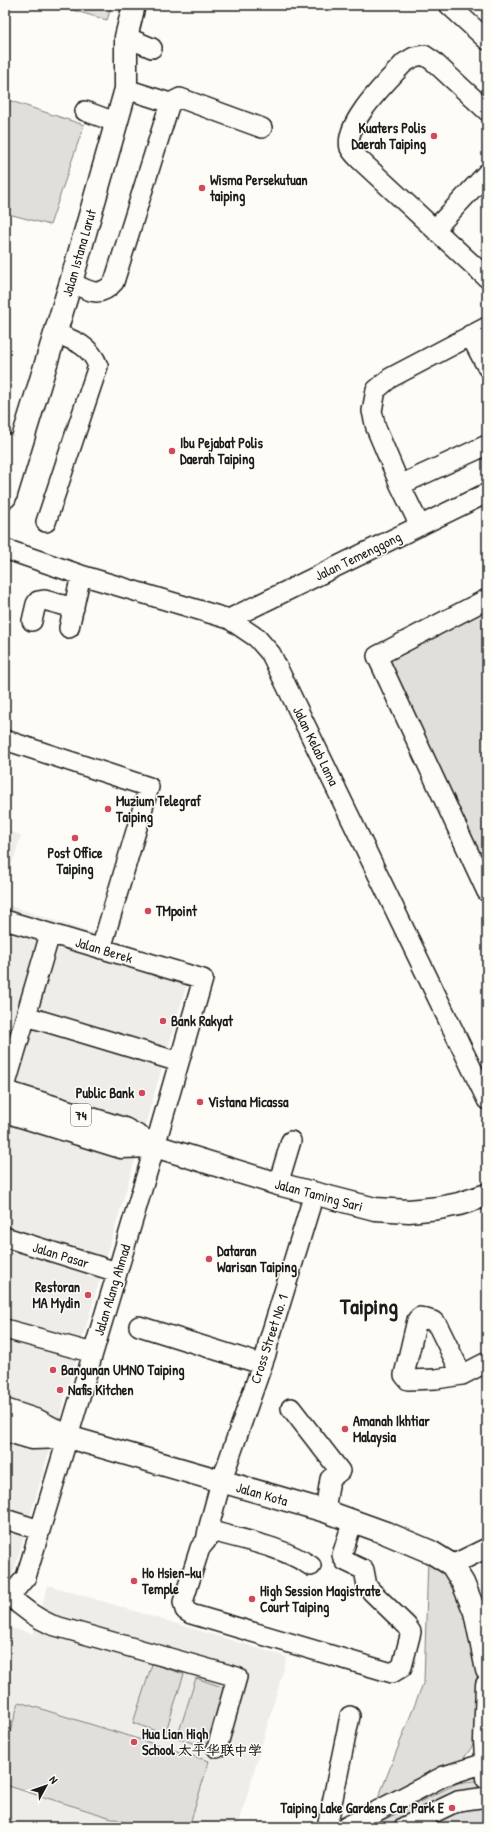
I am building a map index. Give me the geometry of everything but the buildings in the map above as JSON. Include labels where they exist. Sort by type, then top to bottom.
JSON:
[{"type":"main road","name":"Jalan Istana Larut","points":[[5,497],[12,446],[55,333],[71,282],[115,122],[126,90],[126,37],[134,5]]},
{"type":"main road","name":"Jalan Taming Sari","points":[[5,1092],[124,1129],[155,1146],[278,1184],[375,1209],[409,1211],[459,1204],[486,1197]]},
{"type":"main road","name":"Jalan Taming Sari","points":[[5,1112],[121,1147],[155,1146]]},
{"type":"main road","name":"Jalan Kota","points":[[5,1410],[38,1420],[68,1438],[354,1520],[431,1552],[452,1565]]},
{"type":"main road","name":"Jalan Kota","points":[[5,1430],[32,1438],[68,1438]]},
{"type":"main road","points":[[452,1565],[463,1583],[475,1612],[487,1670]]},
{"type":"main road","points":[[486,1771],[487,1685]]},
{"type":"street","points":[[449,5],[487,40]]},
{"type":"street","points":[[126,37],[152,48]]},
{"type":"street","points":[[487,111],[433,61],[424,55],[414,57],[404,63],[358,116],[350,131],[350,148],[360,160],[487,278]]},
{"type":"street","points":[[126,90],[170,103],[180,98],[262,128]]},
{"type":"street","points":[[71,282],[86,290],[102,292],[108,289],[114,282],[170,103]]},
{"type":"street","points":[[85,111],[115,122]]},
{"type":"street","points":[[435,229],[487,173]]},
{"type":"street","points":[[420,526],[400,486],[376,428],[372,411],[376,390],[390,378],[487,327]]},
{"type":"street","points":[[46,522],[98,366],[94,356],[88,348],[55,333]]},
{"type":"street","points":[[470,335],[487,368]]},
{"type":"street","points":[[400,486],[487,445]]},
{"type":"street","name":"Jalan Temenggong","points":[[229,619],[487,494]]},
{"type":"street","name":"Jalan Kelab Lama","points":[[5,549],[81,575],[229,619],[257,638],[271,654],[483,1101]]},
{"type":"street","points":[[69,628],[81,575]]},
{"type":"street","points":[[487,599],[377,656],[487,892]]},
{"type":"street","points":[[32,621],[38,601],[44,600],[74,608]]},
{"type":"street","points":[[5,740],[149,787],[101,949]]},
{"type":"street","name":"Jalan Berek","points":[[5,920],[203,979]]},
{"type":"street","points":[[5,1087],[50,934]]},
{"type":"street","name":"Jalan Alang Ahmad","points":[[7,1596],[26,1577],[155,1146],[203,979]]},
{"type":"street","points":[[26,1016],[179,1062]]},
{"type":"street","points":[[278,1184],[291,1141]]},
{"type":"street","name":"Cross Street No. 1","points":[[314,1194],[267,1351],[221,1482],[206,1541],[200,1548],[183,1602],[185,1610],[191,1614],[392,1673],[402,1667],[411,1632],[408,1626],[367,1586],[364,1570],[345,1561],[342,1555],[354,1520]]},
{"type":"street","name":"Jalan Pasar","points":[[5,1237],[117,1272]]},
{"type":"street","points":[[139,1326],[262,1364]]},
{"type":"street","points":[[5,1329],[93,1353]]},
{"type":"street","points":[[462,1374],[487,1362]]},
{"type":"street","points":[[291,1408],[340,1471],[330,1479],[325,1511]]},
{"type":"street","points":[[5,1519],[40,1530]]},
{"type":"street","points":[[208,1530],[283,1551],[297,1556],[311,1566]]},
{"type":"street","points":[[452,1565],[487,1548]]},
{"type":"street","points":[[7,1596],[36,1618],[52,1625],[237,1677],[217,1748]]},
{"type":"street","points":[[327,1827],[350,1716]]},
{"type":"street","points":[[346,1827],[444,1776],[486,1771]]},
{"type":"street","points":[[404,1827],[458,1801],[487,1797]]},
{"type":"shaded area","points":[[55,5],[112,5],[107,20]]},
{"type":"shaded area","points":[[5,99],[84,125],[50,225],[5,213]]},
{"type":"shaded area","points":[[487,610],[487,853],[479,858],[383,660]]},
{"type":"shaded area","points":[[5,830],[21,835],[5,887]]},
{"type":"shaded area","points":[[5,904],[192,966],[8,1591],[5,1590]]},
{"type":"shaded area","points":[[428,1559],[444,1574],[462,1604],[482,1678],[482,1723],[472,1747],[458,1766],[374,1809],[424,1681]]},
{"type":"shaded area","name":"Hua Lian High School 太平华联中学","points":[[48,1585],[287,1657],[238,1827],[5,1827],[5,1626],[33,1634]]},
{"type":"shaded area","points":[[152,1664],[184,1674],[165,1734],[133,1723]]},
{"type":"shaded area","points":[[196,1678],[228,1689],[209,1748],[177,1738]]},
{"type":"shaded area","points":[[19,1702],[209,1761],[189,1827],[141,1827],[5,1785],[5,1749]]},
{"type":"shaded area","name":"Taiping Lake Gardens Car Park E","points":[[487,1779],[487,1827],[369,1827],[458,1783]]},
{"type":"place","name":"Kuaters Polis Daerah Taiping","points":[[434,136]]},
{"type":"place","name":"Wisma Persekutuan taiping","points":[[202,188]]},
{"type":"place","name":"Ibu Pejabat Polis Daerah Taiping","points":[[172,451]]},
{"type":"place","name":"Muzium Telegraf Taiping","points":[[108,809]]},
{"type":"place","name":"Post Office Taiping","points":[[75,838]]},
{"type":"place","name":"TMpoint","points":[[148,911]]},
{"type":"place","name":"Bank Rakyat","points":[[163,1021]]},
{"type":"place","name":"Public Bank","points":[[142,1093]]},
{"type":"place","name":"Vistana Micassa","points":[[200,1102]]},
{"type":"place","name":"Dataran Warisan Taiping","points":[[209,1259]]},
{"type":"place","name":"Restoran MA Mydin","points":[[88,1295]]},
{"type":"place","name":"Bangunan UMNO Taiping","points":[[53,1370]]},
{"type":"place","name":"Nafis Kitchen","points":[[60,1390]]},
{"type":"place","name":"Amanah Ikhtiar Malaysia","points":[[345,1429]]},
{"type":"place","name":"Ho Hsien-ku Temple","points":[[134,1581]]},
{"type":"place","name":"High Session Magistrate Court Taiping","points":[[252,1599]]},
{"type":"place","name":"Hua Lian High School 太平华联中学","points":[[134,1742]]},
{"type":"place","name":"Taiping Lake Gardens Car Park E","points":[[452,1808]]},
{"type":"district","name":"Taiping","points":[[369,1306]]}]
